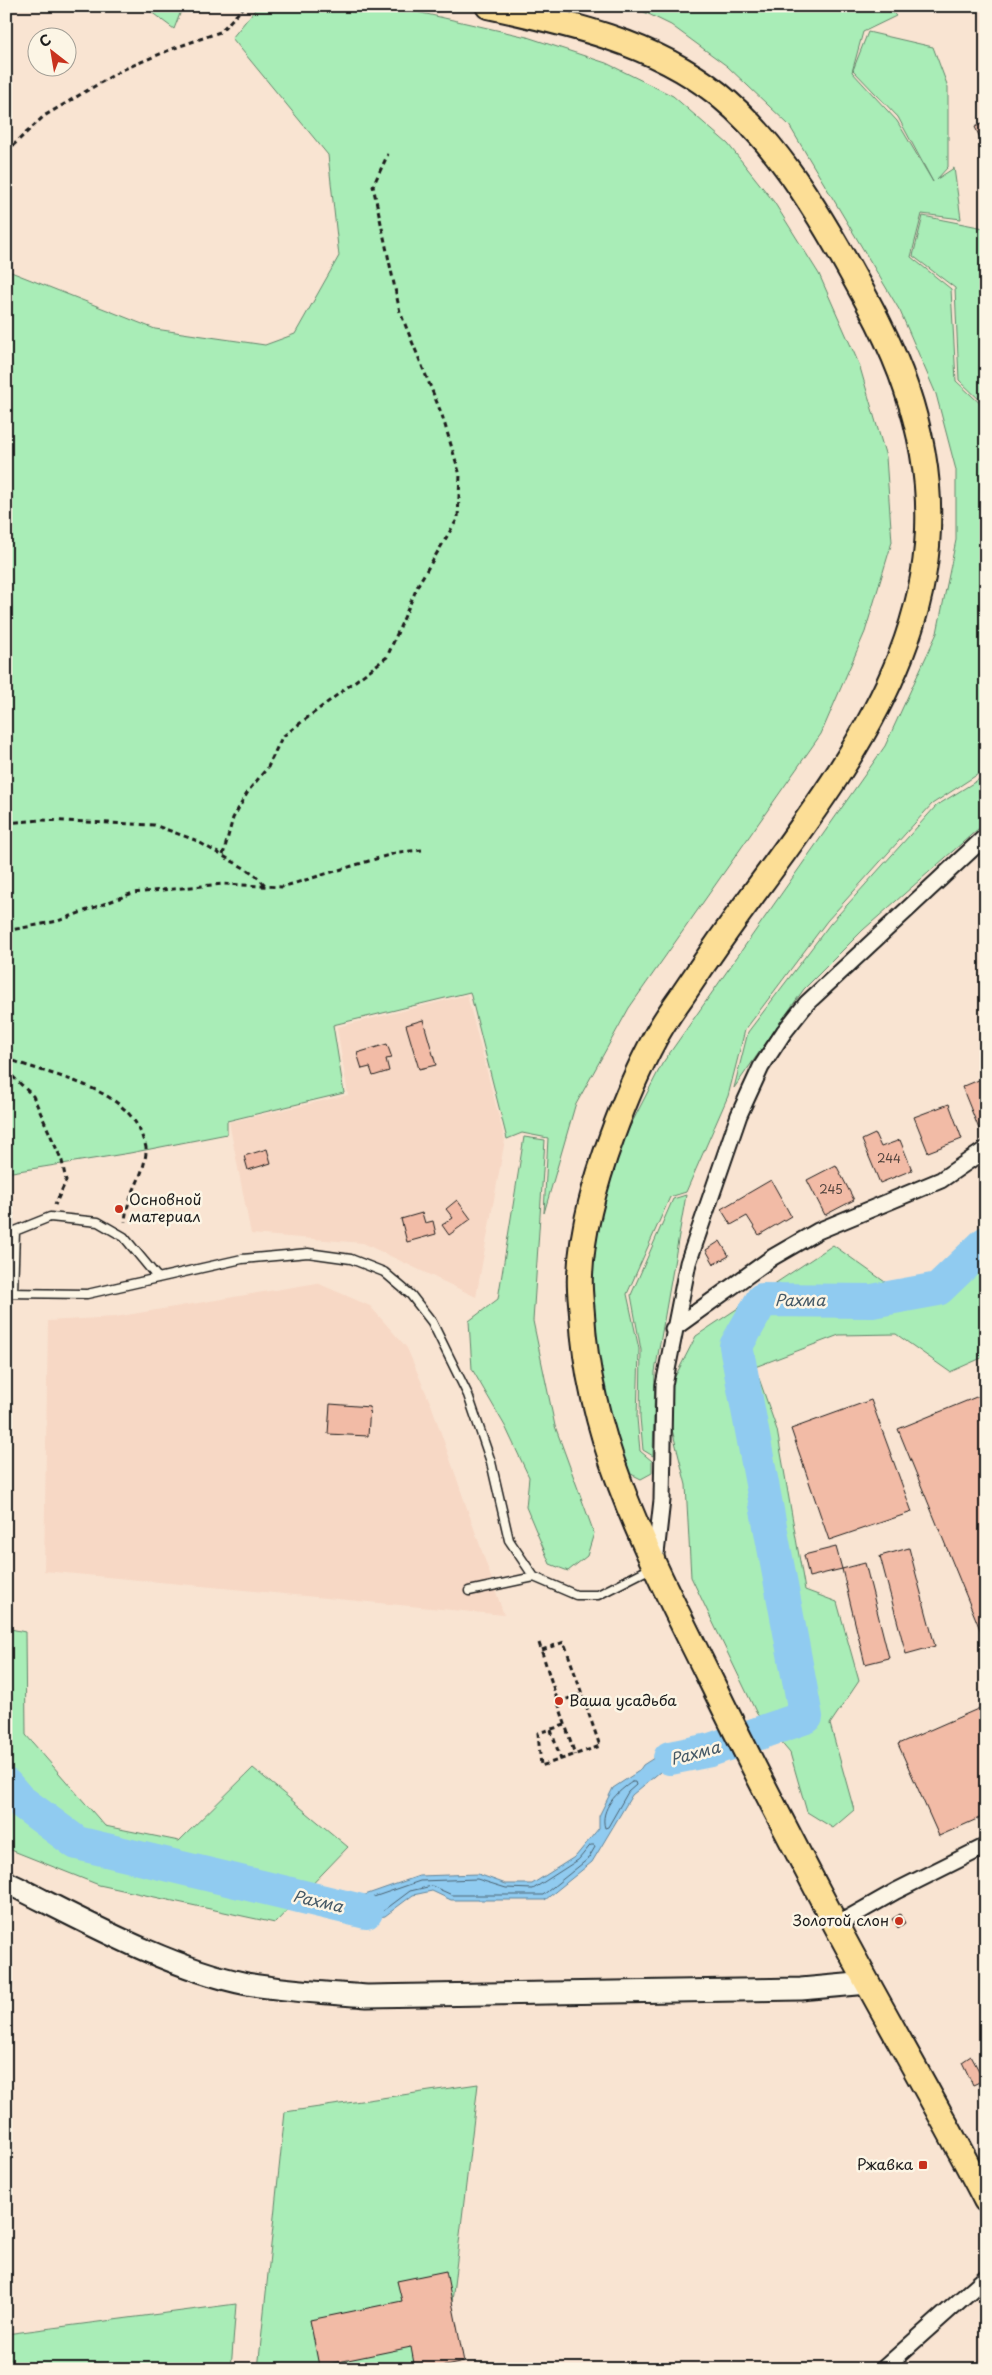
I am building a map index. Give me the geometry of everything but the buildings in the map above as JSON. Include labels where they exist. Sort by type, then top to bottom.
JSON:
[{"type":"main road","points":[[488,6],[595,32],[646,52],[689,74],[720,96],[758,133],[787,168],[826,228],[861,290],[888,344],[906,386],[920,437],[928,492],[929,541],[923,584],[910,632],[884,696],[818,805],[715,946],[656,1034],[626,1095],[600,1170],[587,1218],[580,1276],[583,1341],[591,1392],[601,1434],[616,1477],[654,1566],[727,1714],[836,1925],[924,2083],[986,2200]]},
{"type":"street","points":[[654,1566],[662,1500],[664,1385],[673,1329],[688,1263],[740,1115],[761,1067],[784,1032],[807,1003],[986,836]]},
{"type":"street","points":[[673,1329],[788,1248],[818,1231],[941,1180],[986,1149]]},
{"type":"street","points":[[836,1925],[896,1891],[986,1846]]},
{"type":"street","points":[[6,1882],[112,1934],[178,1963],[245,1983],[298,1991],[387,1996],[801,1989],[868,1983]]},
{"type":"street","points":[[883,2369],[986,2277]]},
{"type":"lane","points":[[158,1278],[124,1237],[98,1222],[50,1217],[15,1230],[10,1293],[87,1294],[158,1278],[242,1259],[308,1253],[351,1259],[384,1272],[411,1295],[432,1322],[468,1396],[491,1462],[509,1540],[534,1577],[576,1595],[598,1595],[654,1566]]},
{"type":"lane","points":[[469,1591],[534,1577]]},
{"type":"path","points":[[6,152],[44,116],[122,70],[172,49],[220,32],[245,6]]},
{"type":"path","points":[[223,855],[232,818],[249,790],[268,767],[282,737],[387,657],[419,583],[458,518],[460,475],[442,415],[400,312],[373,186],[388,154]]},
{"type":"path","points":[[6,823],[42,820],[154,826],[195,840],[253,873],[266,886]]},
{"type":"path","points":[[6,931],[58,921],[133,893],[222,884],[282,887],[399,852],[422,850]]},
{"type":"path","points":[[6,1058],[86,1084],[121,1106],[140,1127],[147,1151],[142,1172],[126,1206],[124,1237]]},
{"type":"path","points":[[6,1070],[33,1096],[62,1161],[66,1181],[50,1217]]},
{"type":"path","points":[[542,1650],[564,1642],[600,1746],[540,1766],[538,1734],[565,1725]]},
{"type":"path","points":[[539,1643],[575,1755]]},
{"type":"path","points":[[558,1702],[582,1694]]},
{"type":"path","points":[[551,1730],[560,1760]]},
{"type":"shaded area","points":[[467,995],[505,1140],[476,1297],[363,1243],[251,1234],[229,1122],[348,1095],[337,1027]]},
{"type":"shaded area","points":[[317,1283],[370,1306],[407,1348],[432,1407],[504,1615],[44,1571],[48,1321],[115,1317]]},
{"type":"green space","points":[[143,6],[183,6],[174,29]]},
{"type":"green space","points":[[258,6],[386,6],[431,15],[527,37],[606,63],[673,96],[728,144],[774,202],[819,274],[859,364],[886,457],[892,542],[865,632],[821,734],[629,1008],[575,1106],[544,1213],[548,1138],[522,1133],[507,1139],[470,992],[333,1025],[344,1093],[227,1121],[227,1134],[130,1153],[6,1173],[6,270],[155,329],[265,345],[295,334],[339,256],[328,155],[232,38]]},
{"type":"green space","points":[[632,6],[887,6],[896,16],[863,32],[852,72],[897,121],[933,182],[898,117],[853,70],[868,32],[933,47],[948,87],[948,167],[937,179],[954,168],[961,219],[922,214],[911,257],[951,289],[956,381],[986,409],[986,769],[932,804],[827,921],[745,1030],[728,1096],[686,1192],[670,1197],[627,1294],[639,1349],[637,1418],[640,1451],[652,1461],[652,1473],[641,1479],[627,1472],[597,1376],[589,1294],[596,1217],[620,1146],[662,1064],[885,746],[937,633],[956,540],[956,470],[936,394],[900,311],[789,125],[727,66],[671,25]]},
{"type":"green space","points":[[923,216],[984,228],[986,226],[986,406],[959,380],[955,288],[913,256]]},
{"type":"green space","points":[[986,775],[986,822],[863,930],[804,989],[734,1088],[748,1032],[830,924],[936,806]]},
{"type":"green space","points":[[524,1137],[545,1140],[533,1321],[555,1426],[594,1533],[587,1556],[568,1571],[550,1564],[526,1507],[529,1477],[505,1426],[472,1369],[469,1321],[498,1299]]},
{"type":"green space","points":[[686,1195],[655,1372],[653,1456],[643,1450],[640,1417],[641,1350],[631,1295],[673,1199]]},
{"type":"green space","points":[[986,1223],[986,1356],[950,1372],[896,1334],[839,1335],[755,1367],[777,1430],[805,1590],[837,1602],[859,1681],[830,1724],[854,1810],[833,1828],[807,1812],[790,1753],[757,1714],[691,1577],[686,1485],[664,1398],[696,1336],[833,1245],[916,1304]]},
{"type":"green space","points":[[6,1628],[25,1632],[26,1735],[105,1826],[179,1841],[253,1768],[348,1847],[275,1923],[99,1885],[6,1848]]},
{"type":"green space","points":[[478,2084],[444,2369],[258,2369],[285,2112]]},
{"type":"green space","points":[[236,2304],[231,2369],[6,2369],[6,2334]]},
{"type":"water","points":[[712,1741],[719,1756],[666,1767],[632,1795],[592,1862],[545,1900],[451,1900],[432,1891],[413,1895],[385,1916],[364,1920],[321,1912],[321,1892],[365,1895],[419,1876],[478,1874],[506,1884],[532,1884],[576,1856],[599,1828],[599,1816],[613,1788],[671,1747],[699,1746]]},
{"type":"waterway","name":"Рахма","points":[[670,1758],[710,1750],[806,1717],[736,1346],[762,1300],[872,1301],[938,1289],[986,1243]]},
{"type":"waterway","name":"Рахма","points":[[6,1785],[19,1800],[77,1843],[366,1912]]},
{"type":"place","name":"Основной материал","points":[[119,1209]]},
{"type":"place","name":"Ваша усадьба","points":[[559,1701]]},
{"type":"place","name":"Золотой слон","points":[[899,1921]]},
{"type":"place","name":"Ржавка","points":[[923,2165]]}]
